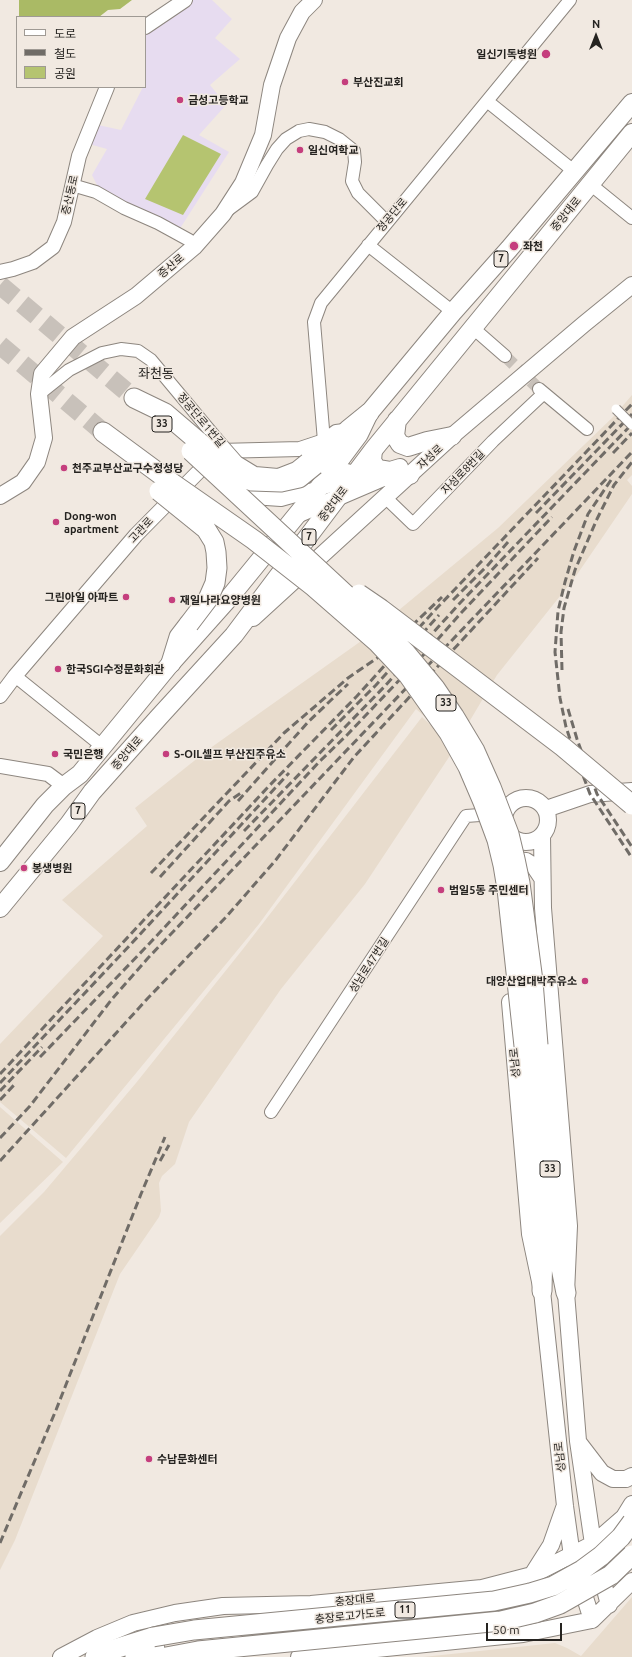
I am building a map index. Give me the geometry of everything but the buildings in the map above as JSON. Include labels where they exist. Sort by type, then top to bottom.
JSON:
[{"type":"highway","name":"33","points":[[134,398],[202,444],[307,558],[406,653],[435,688],[454,716],[475,751],[491,787],[509,834],[515,859],[520,883],[533,981],[531,1045]]},
{"type":"highway","points":[[202,444],[241,477],[252,482],[280,482],[299,478],[311,463],[348,430],[369,414]]},
{"type":"highway","name":"33","points":[[108,436],[164,486],[260,545],[314,587],[377,642],[408,675],[449,732],[468,767],[497,840],[507,889],[531,1045]]},
{"type":"highway","points":[[164,486],[206,529],[214,542],[217,568],[215,583],[208,599],[179,637],[171,663]]},
{"type":"highway","points":[[307,558],[387,614],[563,747],[632,805]]},
{"type":"highway","name":"성남로","points":[[531,1045],[543,1246],[542,1291]]},
{"type":"highway","name":"성남로","points":[[531,1045],[557,1248],[566,1293]]},
{"type":"highway","name":"충장로고가도로","points":[[135,1657],[158,1648],[194,1630],[494,1601],[530,1593],[553,1586],[582,1570],[621,1537],[632,1522]]},
{"type":"highway","name":"충장로고가도로","points":[[95,1657],[108,1651],[158,1648],[200,1642],[489,1612],[519,1606],[545,1600],[572,1588],[595,1574],[632,1541]]},
{"type":"highway","name":"충장로고가도로","points":[[158,1648],[198,1651],[500,1621],[535,1613],[560,1604],[611,1575],[632,1555]]},
{"type":"main road","name":"증산로","points":[[0,496],[23,482],[38,462],[44,438],[39,394],[42,374],[73,337],[136,296],[194,247],[223,214],[243,183],[263,135],[272,85],[288,38],[302,12],[314,0]]},
{"type":"main road","name":"중앙대로","points":[[0,862],[45,805],[64,786],[80,774],[171,663],[229,598],[343,457],[359,434],[369,414],[452,312],[509,249],[632,103]]},
{"type":"main road","name":"중앙대로","points":[[0,908],[69,824],[92,792],[234,635],[374,449],[632,133]]},
{"type":"main road","points":[[501,293],[477,307],[473,304],[501,266],[509,249]]},
{"type":"main road","name":"자성로","points":[[234,635],[385,497],[407,471],[452,436],[632,285]]},
{"type":"main road","points":[[397,420],[395,436],[400,444],[408,447],[427,441],[452,436]]},
{"type":"main road","points":[[374,449],[373,461],[378,468],[407,471]]},
{"type":"main road","points":[[343,457],[345,471],[352,480],[386,477]]},
{"type":"main road","points":[[297,515],[386,477],[407,471]]},
{"type":"main road","points":[[546,809],[590,794],[632,791]]},
{"type":"main road","points":[[521,798],[535,799],[546,809],[548,823],[542,835],[536,839],[522,841],[509,834],[504,820],[505,813],[514,801],[521,798]]},
{"type":"main road","name":"성남로","points":[[509,834],[504,863],[504,919],[530,1234],[542,1291],[565,1506],[572,1556],[592,1620]]},
{"type":"main road","name":"성남로","points":[[542,835],[544,916],[569,1226],[566,1293],[578,1441],[593,1544],[609,1605]]},
{"type":"main road","points":[[504,863],[512,860],[526,861],[534,866],[542,878]]},
{"type":"main road","points":[[578,1441],[602,1473],[613,1479],[626,1479],[632,1476]]},
{"type":"main road","name":"충장대로","points":[[60,1657],[96,1638],[134,1623],[175,1613],[223,1606],[311,1604],[482,1588],[532,1575],[593,1544],[624,1517],[632,1504]]},
{"type":"main road","points":[[532,1575],[551,1545],[565,1506]]},
{"type":"main road","points":[[299,1657],[523,1634],[592,1620],[632,1581]]},
{"type":"street","points":[[146,26],[185,0]]},
{"type":"street","name":"정공단로","points":[[324,440],[314,322],[321,302],[570,0]]},
{"type":"street","name":"증산동로","points":[[0,272],[33,262],[53,247],[64,222],[79,156],[107,88]]},
{"type":"street","points":[[487,101],[575,172]]},
{"type":"street","points":[[223,214],[252,192],[277,149],[286,139],[299,131],[309,129],[324,132],[339,139],[354,151],[355,162],[352,181],[358,193],[387,222]]},
{"type":"street","points":[[590,184],[632,218]]},
{"type":"street","points":[[72,185],[96,192],[124,208],[158,223],[189,240],[194,247]]},
{"type":"street","points":[[368,245],[452,312]]},
{"type":"street","points":[[472,328],[505,356]]},
{"type":"street","name":"정공단로1번길","points":[[39,394],[69,370],[102,353],[121,349],[138,350],[151,360],[202,444]]},
{"type":"street","name":"자성로8번길","points":[[385,497],[413,524],[541,392],[587,429]]},
{"type":"street","points":[[616,410],[632,425]]},
{"type":"street","points":[[311,463],[324,440],[336,432],[348,430]]},
{"type":"street","name":"고관로","points":[[0,696],[15,676],[136,535],[219,451],[300,449],[324,440]]},
{"type":"street","points":[[197,472],[252,497],[281,499],[352,480]]},
{"type":"street","points":[[15,676],[102,746]]},
{"type":"street","points":[[0,766],[48,774],[64,786]]},
{"type":"street","name":"성남로47번길","points":[[271,1112],[466,816],[505,813]]},
{"type":"shaded area","points":[[190,0],[212,0],[232,19],[215,38],[240,59],[210,85],[226,105],[199,135],[229,152],[179,230],[103,197],[92,175],[107,149],[89,144],[98,125],[121,130],[142,88],[146,88],[146,32]]},
{"type":"shaded area","points":[[632,395],[632,475],[627,480],[632,486],[632,494],[576,576],[497,675],[456,744],[416,709],[259,924],[66,1158],[0,1102],[0,1044],[103,936],[62,900],[147,826],[135,808],[209,749],[364,639],[498,528],[613,417]]},
{"type":"shaded area","points":[[422,717],[455,748],[365,884],[281,989],[189,1122],[175,1164],[162,1176],[159,1183],[161,1211],[159,1217],[120,1274],[15,1540],[0,1570],[0,1236],[44,1192],[136,1083],[243,949]]},
{"type":"shaded area","points":[[0,1107],[63,1162],[0,1223]]},
{"type":"shaded area","points":[[632,1597],[632,1657],[423,1657],[555,1643],[581,1656]]},
{"type":"green space","points":[[19,0],[132,0],[120,9],[108,10],[100,16],[19,16]]},
{"type":"green space","points":[[183,135],[221,154],[183,215],[145,199]]},
{"type":"tunnel","points":[[0,285],[134,398]]},
{"type":"tunnel","points":[[0,345],[103,432]]},
{"type":"tunnel","points":[[505,356],[539,389]]},
{"type":"railway","points":[[0,1074],[269,786],[357,696],[435,610],[632,404]]},
{"type":"railway","points":[[536,513],[632,414]]},
{"type":"railway","points":[[244,831],[384,687],[460,603],[632,424]]},
{"type":"railway","points":[[613,453],[632,433]]},
{"type":"railway","points":[[0,1138],[30,1106],[112,999],[148,958],[632,452]]},
{"type":"railway","points":[[562,670],[561,632],[564,608],[575,570],[597,519],[614,485],[632,462]]},
{"type":"railway","points":[[611,480],[588,514],[574,551],[558,611],[555,652],[560,698],[566,727],[576,757],[590,794],[632,858]]},
{"type":"railway","points":[[40,1057],[148,945],[320,761],[430,648],[460,614],[552,517]]},
{"type":"railway","points":[[453,600],[488,565],[508,542]]},
{"type":"railway","points":[[0,1161],[148,998],[226,917],[275,861],[354,757],[538,558]]},
{"type":"railway","points":[[151,873],[284,733],[348,678],[380,656],[442,597]]},
{"type":"railway","points":[[331,730],[376,685],[439,615]]},
{"type":"railway","points":[[238,801],[308,722],[348,684]]},
{"type":"railway","points":[[568,709],[597,794],[632,847]]},
{"type":"railway","points":[[0,1083],[289,773]]},
{"type":"railway","points":[[160,877],[229,801],[241,793]]},
{"type":"railway","points":[[0,1091],[42,1047]]},
{"type":"railway","points":[[0,1100],[14,1085]]},
{"type":"railway","points":[[0,1543],[56,1410],[165,1137]]},
{"type":"railway","points":[[160,1161],[169,1145]]},
{"type":"place","name":"일신기독병원","points":[[546,54]]},
{"type":"place","name":"부산진교회","points":[[345,82]]},
{"type":"place","name":"금성고등학교","points":[[180,100]]},
{"type":"place","name":"일신여학교","points":[[300,150]]},
{"type":"place","name":"좌천","points":[[514,246]]},
{"type":"place","name":"천주교부산교구수정성당","points":[[64,468]]},
{"type":"place","name":"Dong-won apartment","points":[[56,522]]},
{"type":"place","name":"그린아일 아파트","points":[[126,597]]},
{"type":"place","name":"재일나라요양병원","points":[[172,600]]},
{"type":"place","name":"한국SGI수정문화회관","points":[[58,669]]},
{"type":"place","name":"국민은행","points":[[55,754]]},
{"type":"place","name":"S-OIL셀프 부산진주유소","points":[[166,754]]},
{"type":"place","name":"봉생병원","points":[[24,868]]},
{"type":"place","name":"범일5동 주민센터","points":[[441,890]]},
{"type":"place","name":"대양산업대박주유소","points":[[585,981]]},
{"type":"place","name":"수남문화센터","points":[[149,1459]]},
{"type":"district","name":"좌천동","points":[[156,374]]}]
